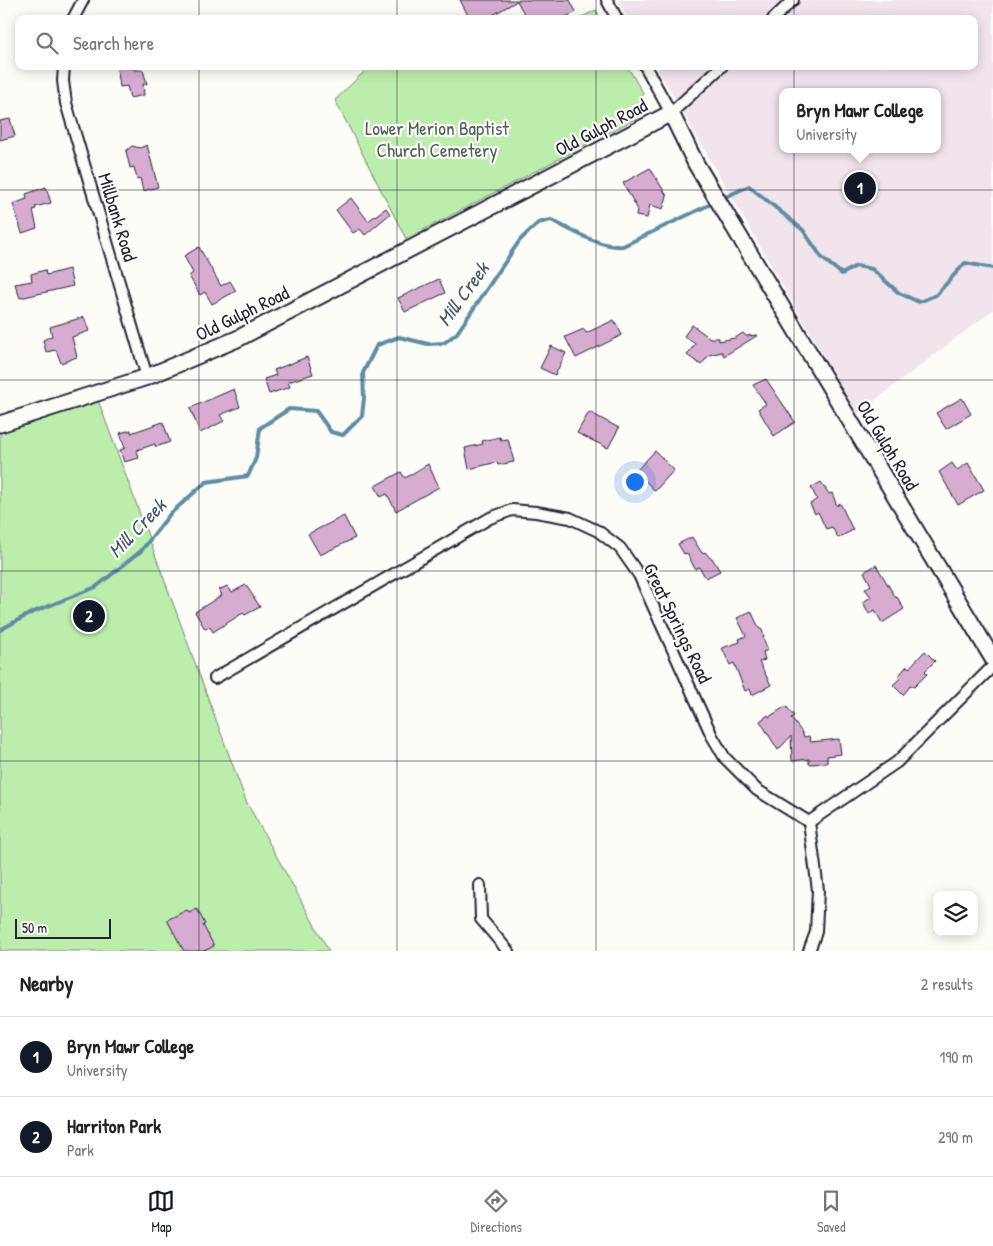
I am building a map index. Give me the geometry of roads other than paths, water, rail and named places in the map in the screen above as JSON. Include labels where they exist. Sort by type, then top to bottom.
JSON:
[{"type":"street","points":[[75,15],[83,0]]},
{"type":"street","points":[[607,0],[615,15]]},
{"type":"street","points":[[776,15],[793,0]]},
{"type":"street","name":"Millbank Road","points":[[64,70],[66,103],[147,377]]},
{"type":"street","points":[[647,70],[672,113],[718,70]]},
{"type":"street","name":"Old Gulph Road","points":[[0,424],[147,377],[211,350],[278,318],[672,113],[696,164],[723,210],[993,659]]},
{"type":"street","name":"Great Springs Road","points":[[215,678],[490,518],[512,510],[570,518],[598,531],[620,548],[639,575],[712,736],[725,758],[757,790],[809,822]]},
{"type":"street","points":[[809,951],[816,932],[818,890],[809,822],[897,762],[993,666]]},
{"type":"street","points":[[480,885],[481,919],[508,951]]},
{"type":"waterway","name":"Mill Creek","points":[[721,199],[749,186],[803,230],[822,258],[842,274],[856,266],[872,269],[899,293],[919,302],[936,295],[965,263],[993,268]]},
{"type":"waterway","name":"Mill Creek","points":[[0,630],[31,613],[96,587],[141,551],[170,514],[206,482],[248,476],[256,458],[260,428],[289,409],[316,411],[331,432],[343,435],[362,416],[364,398],[363,373],[377,345],[399,337],[428,344],[444,343],[457,333],[520,240],[538,223],[551,220],[596,241],[614,246],[623,246],[715,202]]},
{"type":"place","name":"Bryn Mawr College","points":[[860,188]]},
{"type":"place","name":"Harriton Park","points":[[89,616]]},
{"type":"park label","name":"Lower Merion Baptist Church Cemetery","points":[[437,139]]}]
